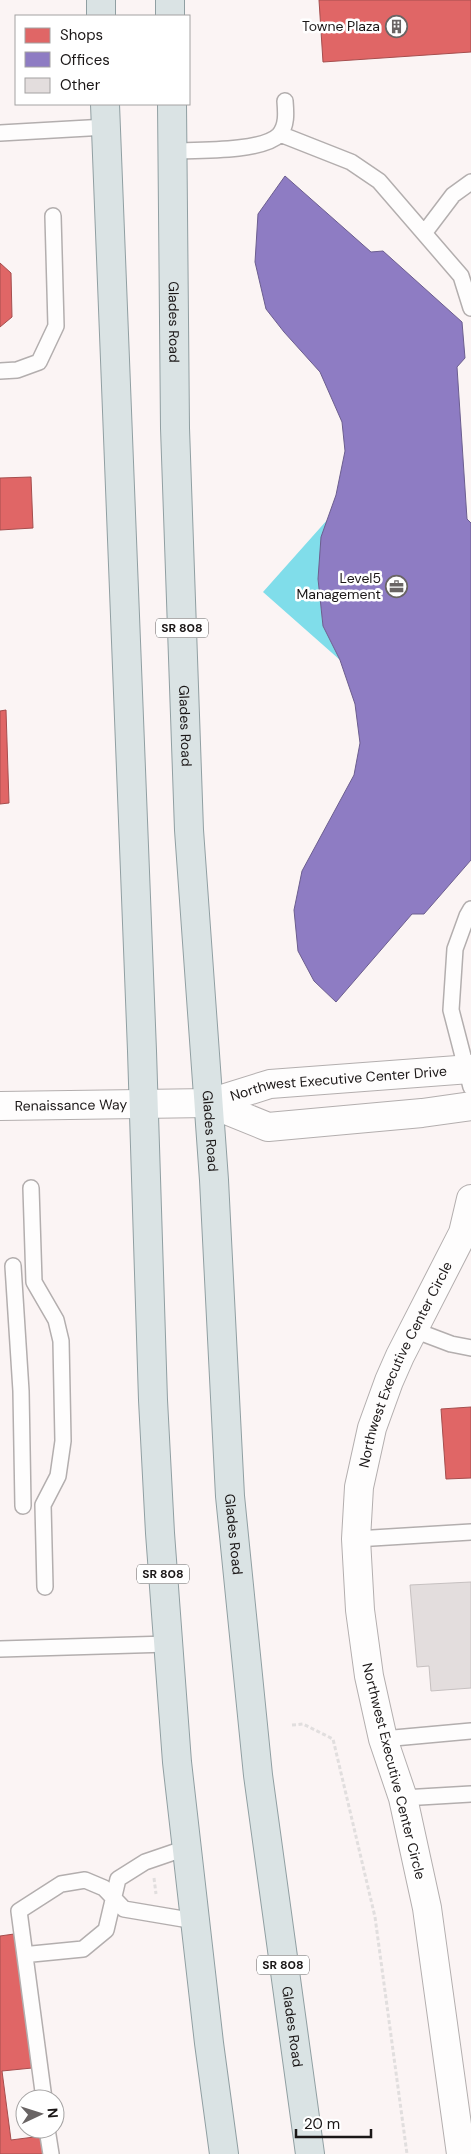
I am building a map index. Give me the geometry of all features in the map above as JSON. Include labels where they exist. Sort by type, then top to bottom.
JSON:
[{"type":"main road","points":[[101,0],[101,15]]},
{"type":"main road","points":[[170,0],[170,15]]},
{"type":"main road","name":"Glades Road","points":[[172,105],[175,428],[189,830],[208,1103],[226,1440],[244,1642],[261,1795],[310,2154]]},
{"type":"main road","name":"SR 808","points":[[105,115],[153,1400],[177,1762],[194,1921],[224,2154]]},
{"type":"street","name":"Northwest Executive Center Drive","points":[[143,1104],[208,1103],[270,1084],[469,1075]]},
{"type":"street","name":"Northwest Executive Center Drive","points":[[208,1103],[268,1127],[422,1113],[471,1106]]},
{"type":"street","name":"Renaissance Way","points":[[0,1106],[143,1104]]},
{"type":"street","name":"Northwest Executive Center Circle","points":[[461,2154],[429,1917],[403,1798],[383,1739],[369,1676],[363,1638],[356,1539],[360,1486],[372,1428],[389,1381],[463,1233],[471,1199]]},
{"type":"lane","points":[[172,151],[249,147],[269,142],[280,134],[285,121],[286,101]]},
{"type":"lane","points":[[0,133],[105,115]]},
{"type":"lane","points":[[280,134],[351,162],[367,172],[391,193],[461,276],[471,308]]},
{"type":"lane","points":[[425,232],[453,196],[471,182]]},
{"type":"lane","points":[[0,371],[17,370],[39,362],[56,326],[53,216]]},
{"type":"lane","points":[[469,1075],[451,1010],[455,949],[471,909]]},
{"type":"lane","points":[[31,1188],[34,1282],[56,1320],[61,1341],[64,1441],[58,1476],[42,1505],[45,1587]]},
{"type":"lane","points":[[24,1506],[21,1391],[7,1266],[33,1266]]},
{"type":"lane","points":[[414,1330],[451,1344],[471,1348]]},
{"type":"lane","points":[[356,1539],[471,1532]]},
{"type":"lane","points":[[0,1649],[168,1644]]},
{"type":"lane","points":[[383,1739],[471,1730]]},
{"type":"lane","points":[[403,1798],[471,1794]]},
{"type":"lane","points":[[32,1954],[83,1949],[106,1930],[119,1904],[118,1879],[145,1862],[186,1848]]},
{"type":"lane","points":[[43,2089],[19,1911],[61,1884],[85,1880],[104,1888],[119,1904],[194,1921]]},
{"type":"lane","points":[[49,2139],[51,2154]]},
{"type":"path","points":[[292,1725],[303,1724],[333,1739],[374,1916],[407,2154]]},
{"type":"path","points":[[153,1873],[156,1900]]},
{"type":"water","points":[[328,519],[318,579],[323,626],[340,660],[263,592]]},
{"type":"building: Shops","name":"Towne Plaza","points":[[319,0],[471,0],[471,52],[323,62]]},
{"type":"building: Shops","points":[[0,263],[11,273],[12,317],[0,327]]},
{"type":"building: Shops","points":[[31,477],[33,528],[0,530],[0,478]]},
{"type":"building: Shops","points":[[6,710],[9,803],[0,804],[0,711]]},
{"type":"building: Shops","points":[[471,1407],[471,1478],[446,1479],[441,1409]]},
{"type":"building: Shops","points":[[14,1934],[32,2068],[2,2071],[11,2140],[42,2139],[44,2154],[0,2154],[0,1936]]},
{"type":"building: Offices","points":[[285,176],[371,252],[383,251],[462,322],[465,358],[457,367],[467,519],[471,523],[471,860],[424,914],[412,914],[336,1002],[314,981],[298,951],[294,910],[302,871],[354,775],[360,743],[355,704],[340,660],[323,626],[318,579],[321,537],[336,495],[345,451],[342,422],[320,372],[266,309],[255,262],[258,214]]},
{"type":"building: Other","points":[[471,1582],[471,1688],[431,1691],[429,1666],[417,1667],[410,1585]]},
{"type":"place","name":"Towne Plaza","points":[[396,26]]},
{"type":"place","name":"Level5 Management","points":[[397,586]]}]
